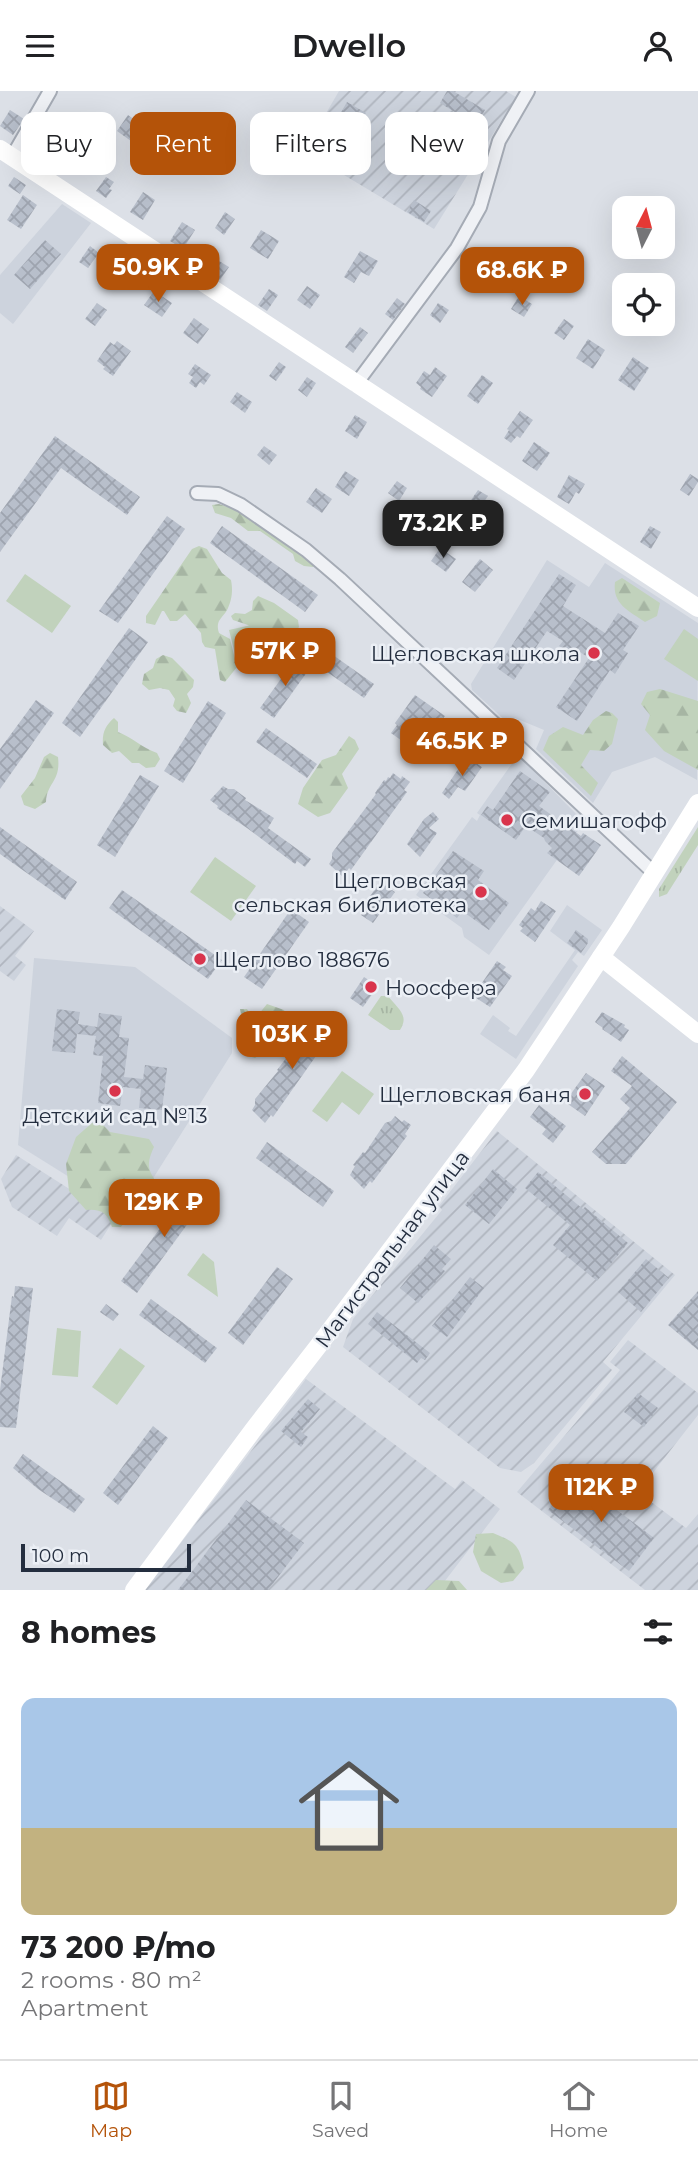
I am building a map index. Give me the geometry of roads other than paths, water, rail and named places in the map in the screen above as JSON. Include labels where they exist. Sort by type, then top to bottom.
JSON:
[{"type":"main road","points":[[6,153],[698,608]]},
{"type":"main road","name":"Магистральная улица","points":[[134,1590],[542,1048],[698,803]]},
{"type":"main road","points":[[601,957],[698,1034]]},
{"type":"street","points":[[6,153],[50,91]]},
{"type":"street","points":[[356,384],[457,248],[480,207],[499,141],[528,91]]},
{"type":"street","points":[[197,493],[218,494],[241,505],[306,550],[654,873]]},
{"type":"place","name":"Щегловская школа","points":[[594,653]]},
{"type":"place","name":"Семишагофф","points":[[507,820]]},
{"type":"place","name":"Щегловская сельская библиотека","points":[[481,892]]},
{"type":"place","name":"Щеглово 188676","points":[[200,959]]},
{"type":"place","name":"Ноосфера","points":[[371,987]]},
{"type":"place","name":"Детский сад №13","points":[[115,1091]]},
{"type":"place","name":"Щегловская баня","points":[[585,1094]]}]
